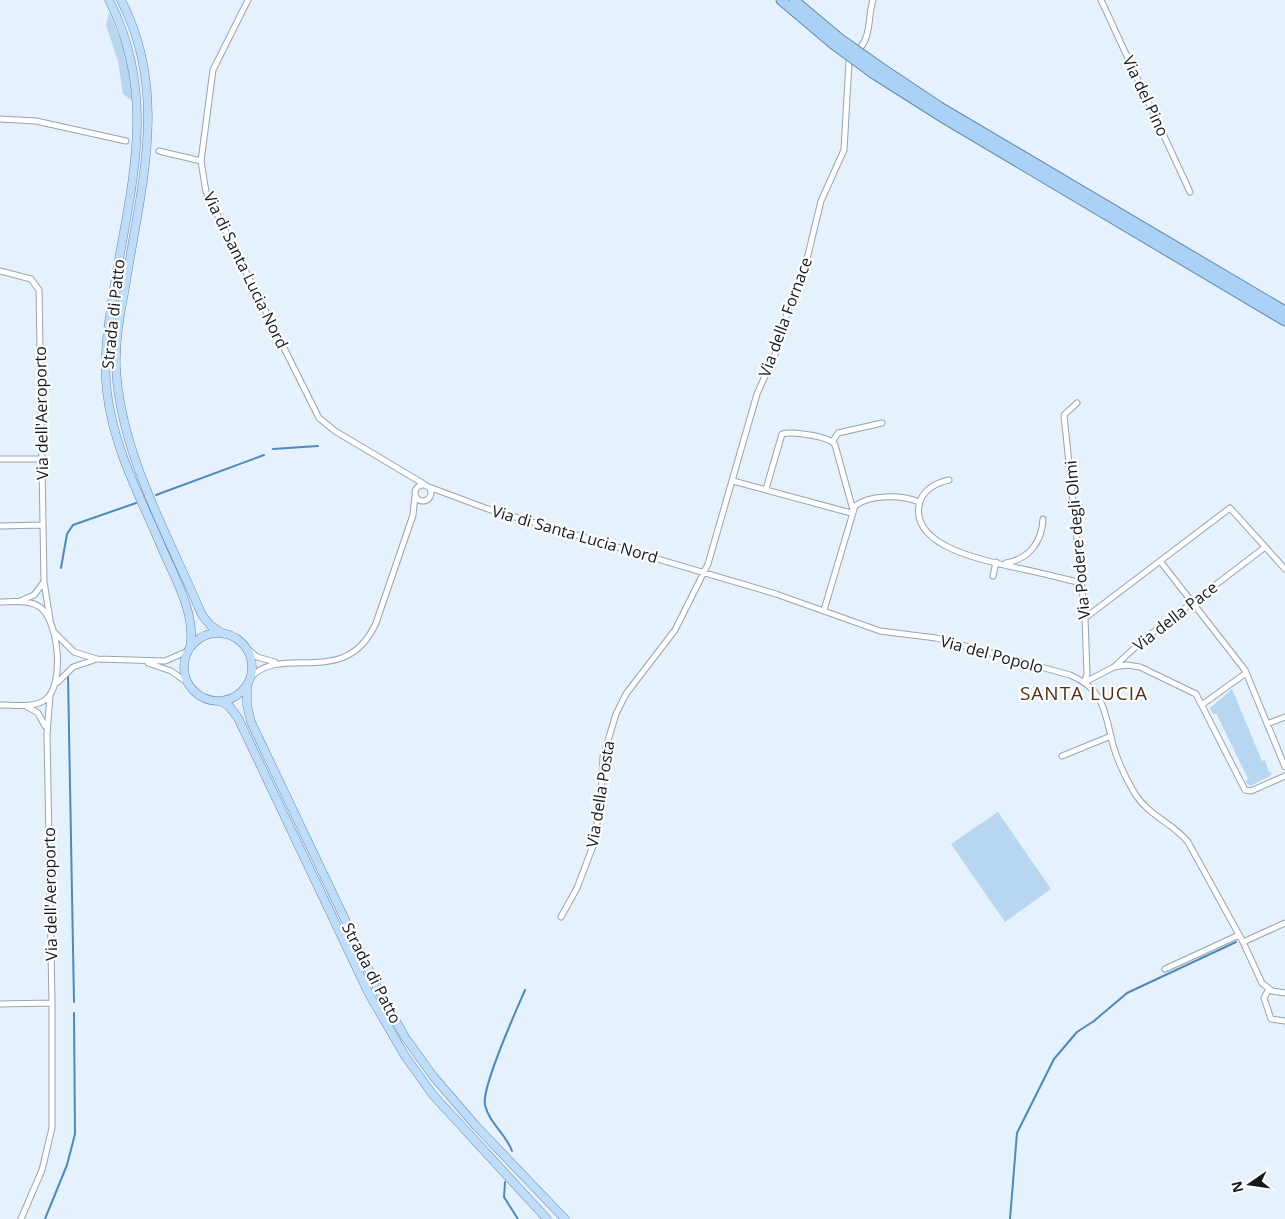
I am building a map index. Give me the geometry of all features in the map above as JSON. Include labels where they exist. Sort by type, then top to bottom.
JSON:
[{"type":"highway","points":[[781,0],[945,119],[1285,321]]},
{"type":"highway","points":[[794,0],[836,41]]},
{"type":"highway","points":[[877,71],[1285,311]]},
{"type":"main road","name":"Strada di Patto","points":[[109,0],[131,56],[137,92],[138,116],[137,147],[108,326],[105,364],[106,391],[114,429],[126,464],[187,607],[192,633],[189,650]]},
{"type":"main road","name":"Strada di Patto","points":[[121,0],[131,21],[142,58],[148,90],[149,118],[146,158],[118,330],[116,366],[118,394],[128,437],[136,459],[202,616],[211,626],[224,634]]},
{"type":"main road","points":[[224,634],[234,638],[243,645],[250,658],[248,682],[237,695],[221,701],[200,696],[188,683],[184,667],[189,650],[207,635],[224,634]]},
{"type":"main road","name":"Strada di Patto","points":[[248,682],[247,705],[251,722],[379,991],[398,1025],[442,1088],[565,1219]]},
{"type":"main road","name":"Strada di Patto","points":[[221,701],[238,718],[368,994],[386,1026],[433,1094],[547,1219]]},
{"type":"street","name":"Via di Santa Lucia Nord","points":[[248,0],[213,70],[201,161],[204,184],[213,209],[318,416],[334,431],[426,486],[488,509],[705,571]]},
{"type":"street","points":[[861,47],[867,40],[868,17],[873,0]]},
{"type":"street","name":"Via del Pino","points":[[1101,0],[1190,192]]},
{"type":"street","name":"Via della Fornace","points":[[705,571],[757,394],[776,352],[789,306],[808,255],[821,201],[844,150],[849,62]]},
{"type":"street","points":[[0,119],[36,121],[126,141]]},
{"type":"street","points":[[159,151],[201,161]]},
{"type":"street","name":"Via dell'Aeroporto","points":[[0,271],[29,278],[38,287],[44,582],[50,619],[55,632]]},
{"type":"street","name":"Via Podere degli Olmi","points":[[1076,403],[1064,415],[1082,583],[1088,673],[1085,682]]},
{"type":"street","points":[[852,511],[833,441],[838,433],[882,423]]},
{"type":"street","points":[[766,489],[782,434],[791,433],[833,441]]},
{"type":"street","points":[[0,459],[42,459]]},
{"type":"street","points":[[949,480],[930,488],[919,502],[918,514],[920,524],[936,539],[964,554],[1082,583]]},
{"type":"street","points":[[733,481],[852,511]]},
{"type":"street","points":[[248,682],[264,666],[281,663],[317,664],[332,661],[348,653],[367,637],[376,623],[413,515],[415,489],[426,486],[431,492],[413,515]]},
{"type":"street","points":[[415,496],[426,500],[437,494],[446,494]]},
{"type":"street","points":[[824,610],[852,511],[860,502],[896,496],[919,502]]},
{"type":"street","points":[[1084,618],[1230,508],[1264,548],[1285,569]]},
{"type":"street","points":[[1003,564],[1018,560],[1033,548],[1040,535],[1043,519]]},
{"type":"street","points":[[0,526],[43,525]]},
{"type":"street","name":"Via della Pace","points":[[1085,682],[1114,667],[1143,640],[1264,548]]},
{"type":"street","points":[[1160,561],[1246,673],[1285,767]]},
{"type":"street","points":[[993,576],[996,562]]},
{"type":"street","name":"Via del Popolo","points":[[705,571],[824,610],[880,631],[942,640],[1070,675],[1085,682]]},
{"type":"street","name":"Via della Posta","points":[[561,917],[577,888],[593,846],[601,799],[602,757],[616,714],[626,694],[664,648],[705,571]]},
{"type":"street","points":[[17,602],[34,594],[44,582]]},
{"type":"street","points":[[0,602],[36,605],[50,619]]},
{"type":"street","points":[[55,632],[74,652],[97,659],[143,662],[165,661],[189,650]]},
{"type":"street","points":[[55,632],[56,686]]},
{"type":"street","points":[[243,645],[257,657],[281,663]]},
{"type":"street","points":[[0,705],[24,705],[41,702],[50,696],[66,672],[73,666],[97,659]]},
{"type":"street","points":[[143,662],[171,670],[188,683]]},
{"type":"street","points":[[1114,667],[1127,664],[1150,670],[1196,694],[1203,704],[1245,790],[1251,791],[1285,776]]},
{"type":"street","points":[[1203,704],[1246,673]]},
{"type":"street","points":[[1085,682],[1093,689],[1103,706],[1120,764],[1135,794],[1148,811],[1181,834],[1188,842],[1239,934],[1262,983],[1269,989],[1285,993]]},
{"type":"street","name":"Via dell'Aeroporto","points":[[21,1219],[42,1170],[52,1128],[52,1003],[47,734],[50,696]]},
{"type":"street","name":"Via dell'Aeroporto","points":[[24,705],[34,710],[41,717],[47,734]]},
{"type":"street","points":[[1267,724],[1285,717]]},
{"type":"street","points":[[1062,756],[1111,736]]},
{"type":"street","points":[[1243,942],[1285,923]]},
{"type":"street","points":[[1166,970],[1239,934]]},
{"type":"street","points":[[1269,989],[1264,998],[1271,1020],[1285,1021]]},
{"type":"street","points":[[0,1004],[52,1003]]},
{"type":"shaded area","points":[[109,12],[126,53],[133,101],[123,94],[118,61],[106,25]]},
{"type":"shaded area","points":[[1232,689],[1262,761],[1265,760],[1269,772],[1272,773],[1270,776],[1250,786],[1245,782],[1248,779],[1216,713],[1213,714],[1210,708]]},
{"type":"shaded area","points":[[998,812],[1051,889],[1005,922],[951,844]]},
{"type":"waterway","points":[[273,449],[318,446]]},
{"type":"waterway","points":[[156,495],[264,455]]},
{"type":"waterway","points":[[61,568],[67,534],[73,525],[136,503]]},
{"type":"waterway","points":[[68,675],[74,1002]]},
{"type":"waterway","points":[[1010,1219],[1017,1133],[1054,1059],[1077,1032],[1094,1021],[1127,993],[1236,942]]},
{"type":"waterway","points":[[512,1151],[487,1111],[485,1096],[500,1049],[525,990]]},
{"type":"waterway","points":[[45,1219],[67,1165],[75,1134],[74,1013]]},
{"type":"waterway","points":[[505,1182],[504,1197],[518,1219]]},
{"type":"district","name":"SANTA LUCIA","points":[[1084,693]]}]
